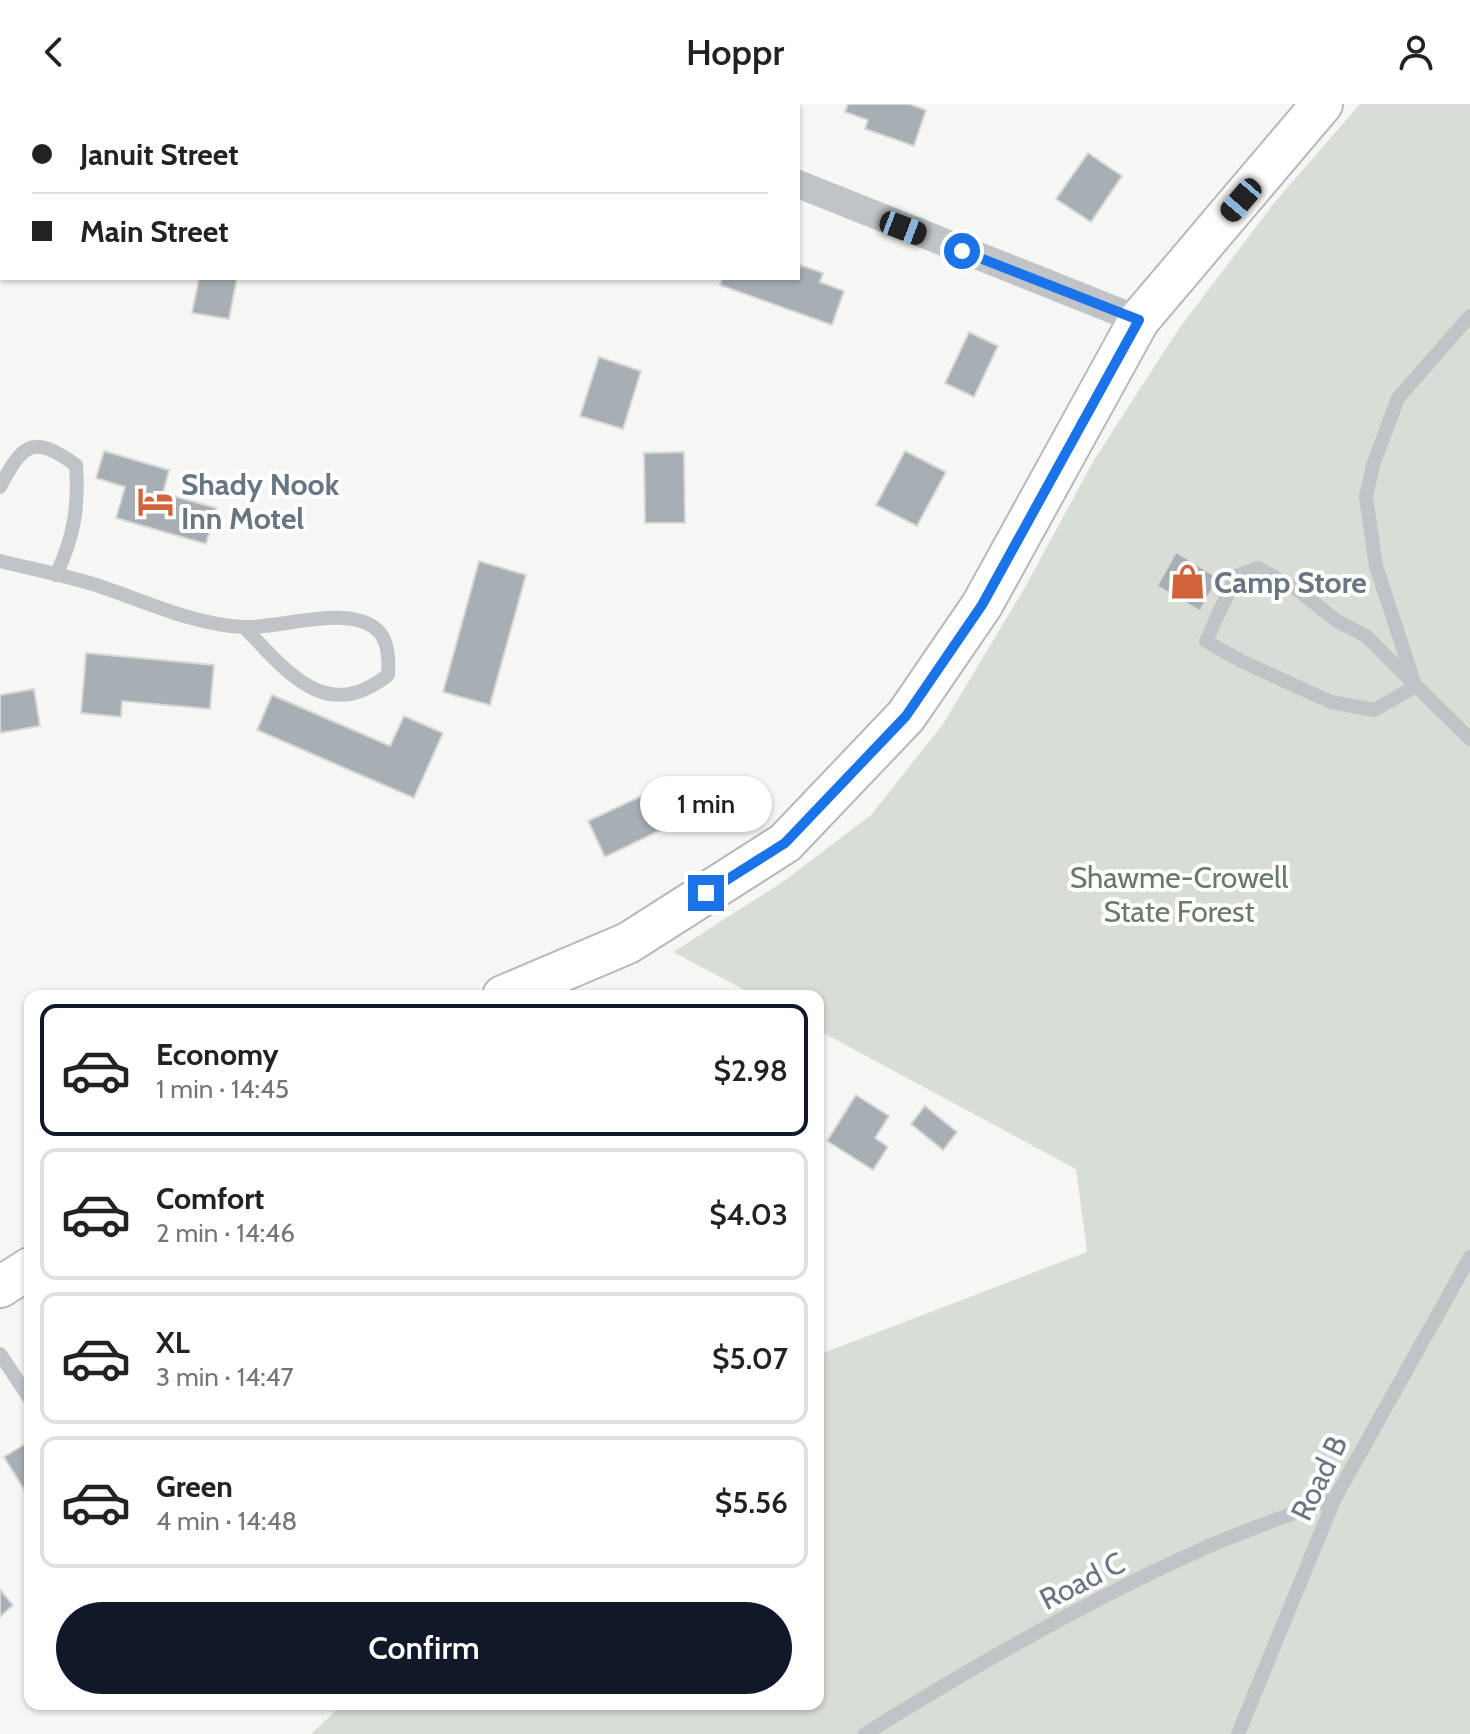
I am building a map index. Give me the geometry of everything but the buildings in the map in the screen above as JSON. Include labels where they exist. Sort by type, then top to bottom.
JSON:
[{"type":"main road","points":[[523,990],[628,943],[785,843],[906,716],[982,605],[1139,320],[1322,104]]},
{"type":"main road","points":[[0,1287],[24,1272]]},
{"type":"street","points":[[800,185],[1139,320]]},
{"type":"lane","points":[[1416,686],[1376,566],[1366,497],[1373,465],[1398,398],[1470,316]]},
{"type":"lane","points":[[0,487],[18,454],[31,447],[53,448],[76,465],[78,499],[69,547],[56,575]]},
{"type":"lane","points":[[0,561],[93,584],[199,622],[270,627],[332,618],[354,619],[377,629],[386,645],[388,675],[375,685],[351,695],[323,692],[301,684],[244,627]]},
{"type":"lane","points":[[1416,686],[1374,710],[1331,702],[1241,661],[1206,641],[1236,576],[1258,568],[1298,590],[1337,621],[1366,636],[1470,739]]},
{"type":"lane","name":"Road B","points":[[1238,1734],[1335,1498],[1470,1257]]},
{"type":"lane","points":[[0,1354],[24,1390]]},
{"type":"lane","name":"Road C","points":[[865,1734],[949,1682],[1102,1598],[1210,1546],[1335,1498]]},
{"type":"green space","name":"Shawme-Crowell State Forest","points":[[1360,104],[1470,104],[1470,1734],[311,1734],[337,1710],[824,1710],[824,1353],[1087,1252],[1076,1169],[824,1033],[824,990],[745,990],[673,952],[784,881],[871,815],[943,724],[1024,589],[1094,460],[1178,330],[1274,203]]},
{"type":"place","name":"Shady Nook Inn Motel","points":[[155,501]]},
{"type":"place","name":"Camp Store","points":[[1188,582]]},
{"type":"route","points":[[706,893],[785,843],[906,716],[982,605],[1139,320],[962,251]]}]
